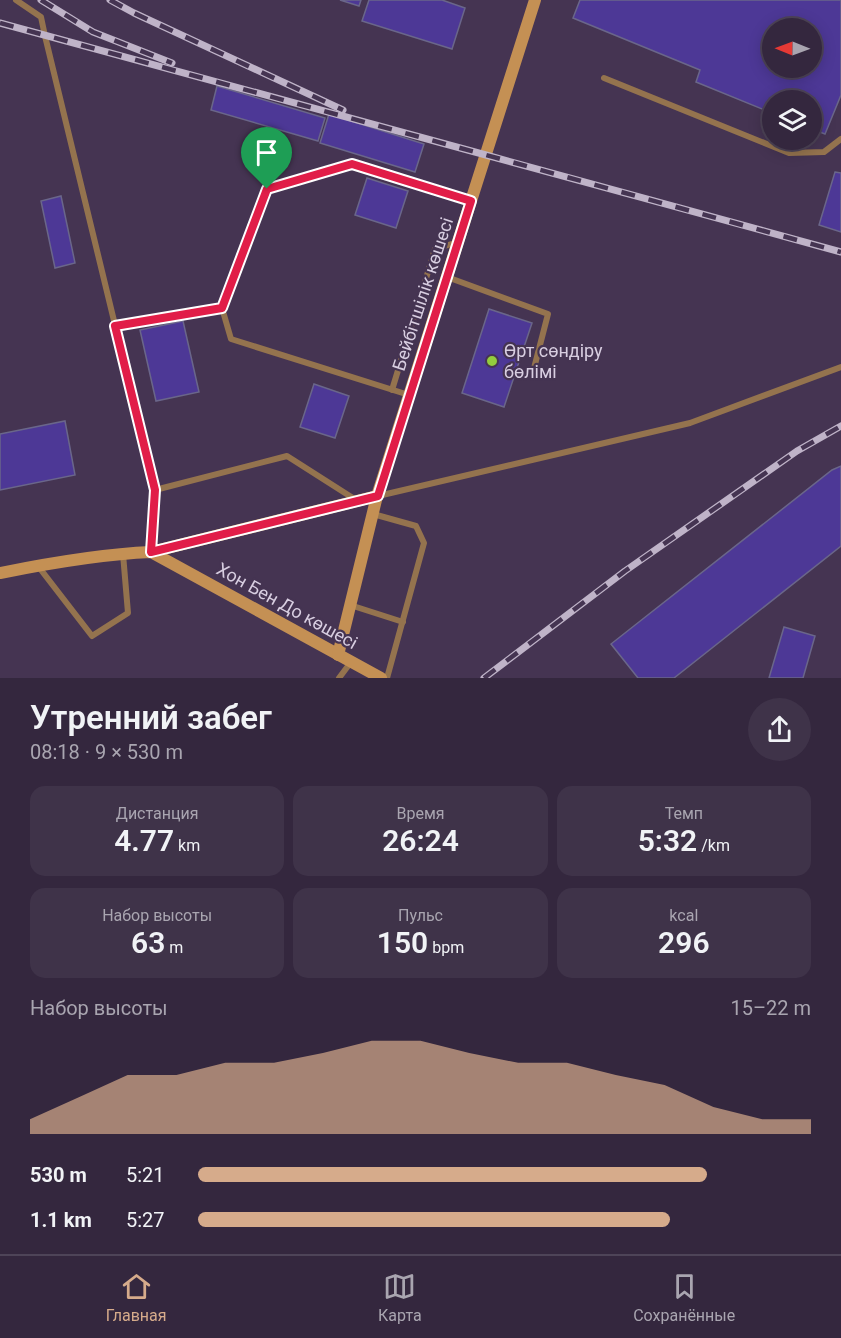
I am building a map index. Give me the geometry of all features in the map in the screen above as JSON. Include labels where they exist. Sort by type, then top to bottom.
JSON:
[{"type":"street","name":"Бейбітшілік көшесі","points":[[338,655],[378,496],[535,0]]},
{"type":"street","points":[[0,573],[37,565],[123,553],[151,552],[378,496]]},
{"type":"street","name":"Хон Бен До көшесі","points":[[151,552],[381,678]]},
{"type":"lane","points":[[16,0],[41,17],[155,490],[151,552]]},
{"type":"lane","points":[[603,78],[789,153],[824,152],[841,139]]},
{"type":"lane","points":[[409,396],[231,339],[222,308],[267,189],[352,164],[471,201]]},
{"type":"lane","points":[[392,390],[435,249],[458,242]]},
{"type":"lane","points":[[447,277],[548,314],[532,376]]},
{"type":"lane","points":[[115,326],[222,308]]},
{"type":"lane","points":[[378,496],[690,423],[841,367]]},
{"type":"lane","points":[[155,490],[287,456],[357,500]]},
{"type":"lane","points":[[373,514],[416,526],[424,543],[387,678]]},
{"type":"lane","points":[[37,565],[92,636],[128,613],[123,553]]},
{"type":"lane","points":[[350,605],[403,622]]},
{"type":"lane","points":[[339,678],[351,662]]},
{"type":"building","points":[[340,0],[361,0],[359,6]]},
{"type":"building","points":[[369,0],[442,0],[465,8],[452,49],[362,21]]},
{"type":"building","points":[[580,0],[841,0],[841,95],[825,134],[822,133],[822,90],[762,90],[762,109],[696,82],[700,70],[573,18]]},
{"type":"building","points":[[217,86],[325,118],[318,141],[211,110]]},
{"type":"building","points":[[329,114],[424,144],[415,172],[320,143]]},
{"type":"building","points":[[835,172],[841,173],[841,232],[819,225]]},
{"type":"building","points":[[367,178],[408,191],[396,228],[355,215]]},
{"type":"building","points":[[61,196],[75,263],[55,268],[41,201]]},
{"type":"building","points":[[489,309],[532,323],[504,407],[462,393]]},
{"type":"building","points":[[183,321],[199,392],[156,401],[140,330]]},
{"type":"building","points":[[314,384],[349,396],[335,438],[300,427]]},
{"type":"building","points":[[65,421],[75,475],[0,490],[0,434]]},
{"type":"building","points":[[841,466],[841,546],[674,678],[638,678],[611,644],[832,470]]},
{"type":"building","points":[[784,627],[815,636],[803,678],[769,678]]},
{"type":"railway","points":[[41,0],[93,32],[172,63]]},
{"type":"railway","points":[[110,0],[343,110]]},
{"type":"railway","points":[[0,23],[841,252]]},
{"type":"railway","points":[[484,678],[625,571],[797,451],[841,426]]},
{"type":"place","name":"Өрт сөндіру бөлімі","points":[[492,361]]},
{"type":"route","points":[[352,164],[471,201],[378,496],[151,552],[155,490],[115,326],[222,308],[267,189],[352,164]]}]
